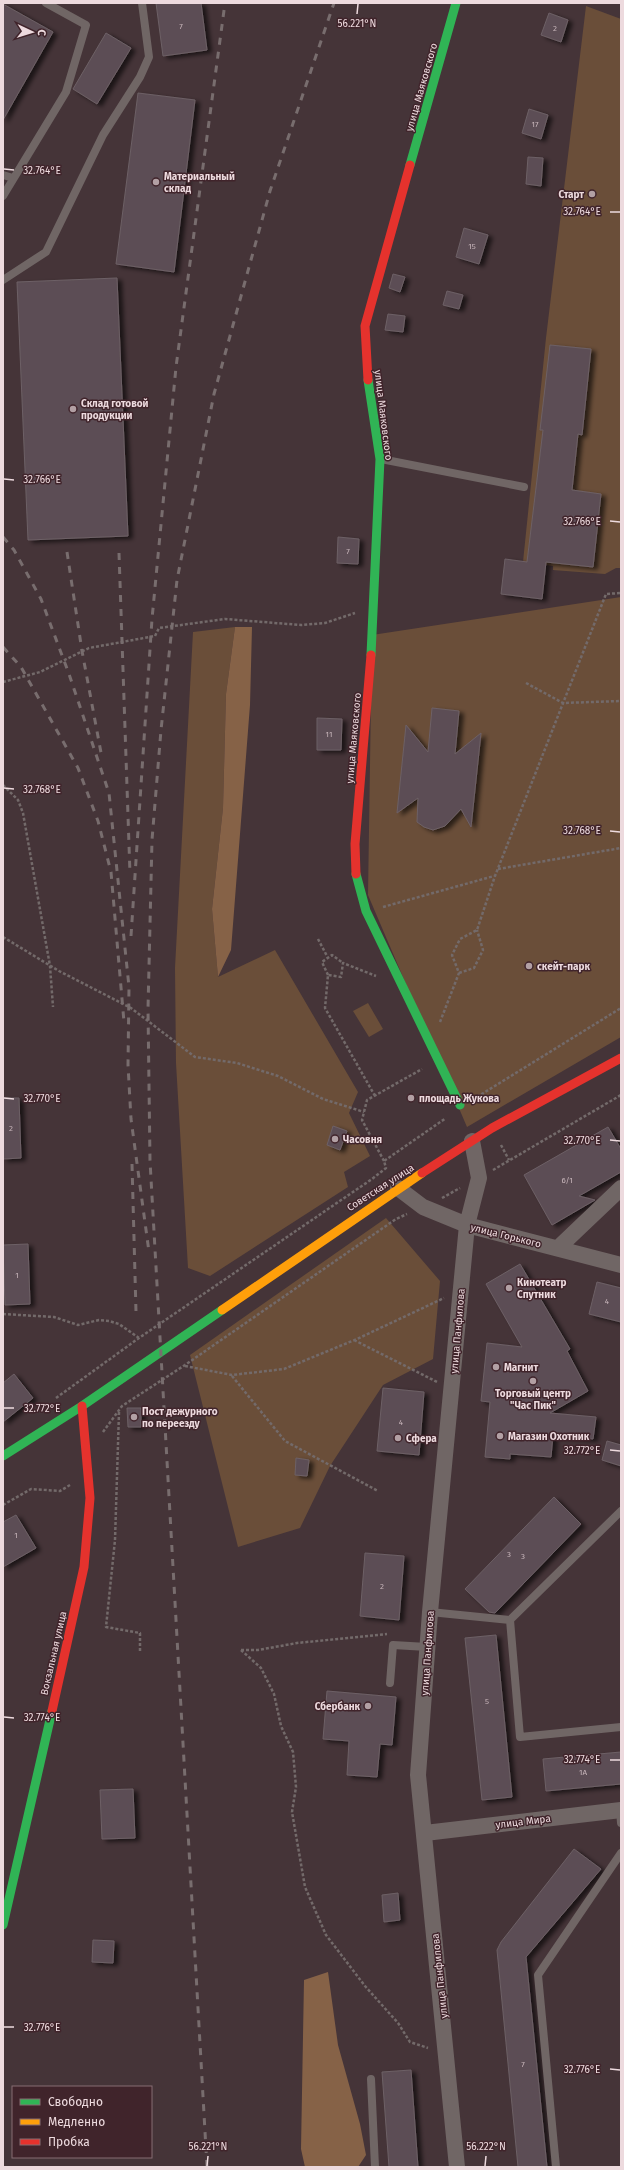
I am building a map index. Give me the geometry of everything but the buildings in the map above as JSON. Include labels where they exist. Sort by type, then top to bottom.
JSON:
[{"type":"main road","name":"улица Маяковского","points":[[456,3],[365,326],[368,387],[380,459],[374,607],[355,844],[356,880],[366,911],[432,1044],[460,1105]]},
{"type":"main road","name":"Советская улица","points":[[3,1456],[82,1406],[161,1350],[398,1188],[492,1128],[621,1058]]},
{"type":"main road","name":"Вокзальная улица","points":[[3,1925],[84,1567],[90,1498],[82,1406]]},
{"type":"street","name":"улица Панфилова","points":[[457,2167],[425,1832],[418,1775],[430,1612],[467,1225],[479,1178],[472,1142]]},
{"type":"street","name":"улица Горького","points":[[398,1188],[423,1207],[467,1225],[621,1265]]},
{"type":"street","points":[[558,1248],[621,1188]]},
{"type":"street","name":"улица Мира","points":[[425,1832],[621,1814]]},
{"type":"lane","points":[[3,196],[66,92],[86,25],[46,3]]},
{"type":"lane","points":[[3,280],[46,252],[103,135],[140,77],[149,57],[142,3]]},
{"type":"lane","points":[[3,175],[13,178]]},
{"type":"lane","points":[[380,459],[524,487]]},
{"type":"lane","points":[[510,1620],[621,1511]]},
{"type":"lane","points":[[430,1612],[510,1620]]},
{"type":"lane","points":[[510,1620],[520,1737],[621,1727]]},
{"type":"lane","points":[[390,1683],[393,1645],[427,1647]]},
{"type":"lane","points":[[556,2167],[538,1975],[621,1853]]},
{"type":"lane","points":[[371,2079],[375,2167]]},
{"type":"path","points":[[458,973],[474,968],[483,950],[476,930],[495,876],[606,594],[621,593]]},
{"type":"path","points":[[3,682],[40,672],[89,648],[155,636],[159,628],[226,618],[301,626],[325,622],[374,607]]},
{"type":"path","points":[[526,683],[563,703],[621,701]]},
{"type":"path","points":[[3,785],[18,800],[23,813],[50,966],[53,1007]]},
{"type":"path","points":[[498,869],[621,848]]},
{"type":"path","points":[[366,911],[495,876]]},
{"type":"path","points":[[432,1044],[458,973],[452,955],[460,939],[476,930]]},
{"type":"path","points":[[3,937],[50,966],[131,1008],[195,1057],[237,1063],[278,1076],[323,1100],[364,1112]]},
{"type":"path","points":[[318,939],[328,958]]},
{"type":"path","points":[[375,1096],[325,1008],[328,975],[322,962],[332,955],[343,963],[379,978]]},
{"type":"path","points":[[328,975],[341,977],[343,963]]},
{"type":"path","points":[[474,1098],[621,1008]]},
{"type":"path","points":[[54,1400],[138,1338],[386,1168],[384,1161],[362,1120],[367,1100],[439,1059]]},
{"type":"path","points":[[101,1435],[122,1406],[185,1366],[396,1219],[479,1178],[621,1095]]},
{"type":"path","points":[[384,1161],[448,1116]]},
{"type":"path","points":[[185,1366],[232,1375],[284,1369],[354,1340],[461,1290]]},
{"type":"path","points":[[3,1314],[54,1317],[66,1323],[78,1325],[99,1320],[109,1321],[119,1324],[138,1338]]},
{"type":"path","points":[[354,1340],[451,1389]]},
{"type":"path","points":[[232,1375],[285,1441],[378,1491]]},
{"type":"path","points":[[119,1411],[115,1540],[106,1627],[140,1633],[140,1650]]},
{"type":"path","points":[[3,1505],[31,1489],[60,1491],[70,1486],[73,1480]]},
{"type":"path","points":[[393,1634],[358,1636],[258,1650],[241,1650],[261,1668],[271,1687],[281,1726],[293,1752],[296,1787],[292,1812],[305,1888],[326,1935],[365,1986],[398,2023],[410,2042],[428,2048]]},
{"type":"shaded area","name":"Старт","points":[[586,6],[621,19],[621,568],[616,568],[605,574],[553,570],[553,566],[523,562],[546,338]]},
{"type":"shaded area","points":[[621,597],[621,1037],[467,1127],[368,895],[372,635]]},
{"type":"shaded area","points":[[235,627],[226,694],[223,808],[212,909],[218,977],[275,950],[358,1092],[349,1113],[370,1156],[344,1172],[348,1187],[210,1276],[188,1268],[176,1063],[175,968],[193,632]]},
{"type":"shaded area","points":[[235,627],[252,627],[250,705],[231,950],[218,977],[212,909],[223,808],[226,694]]},
{"type":"shaded area","points":[[368,1003],[383,1029],[369,1037],[353,1011]]},
{"type":"shaded area","points":[[386,1218],[440,1281],[433,1359],[383,1385],[330,1466],[300,1528],[238,1547],[190,1355]]},
{"type":"shaded area","points":[[328,1972],[338,2045],[360,2124],[366,2155],[358,2167],[305,2167],[301,2149],[304,1980]]},
{"type":"railway","points":[[131,936],[152,619],[176,367],[225,3]]},
{"type":"railway","points":[[207,2167],[150,1161],[148,1009],[152,840],[161,730],[177,580],[214,394],[270,191],[334,3]]},
{"type":"railway","points":[[3,537],[14,550],[41,599],[69,674],[109,793],[129,987],[128,1065],[131,1119],[149,1252]]},
{"type":"railway","points":[[67,552],[82,651],[102,758]]},
{"type":"railway","points":[[119,553],[130,874]]},
{"type":"railway","points":[[3,647],[21,667],[78,768],[98,821],[111,872],[124,1022]]},
{"type":"railway","points":[[132,1164],[136,1312]]},
{"type":"traffic: fast","points":[[410,165],[456,3]]},
{"type":"traffic: fast","points":[[368,380],[380,459],[371,655]]},
{"type":"traffic: fast","points":[[356,874],[366,911],[460,1105]]},
{"type":"traffic: fast","points":[[3,1456],[82,1406],[222,1310]]},
{"type":"traffic: fast","points":[[3,1925],[52,1711]]},
{"type":"traffic: slow","points":[[222,1310],[422,1173]]},
{"type":"traffic: jam","points":[[368,380],[365,326],[410,165]]},
{"type":"traffic: jam","points":[[356,874],[355,844],[371,655]]},
{"type":"traffic: jam","points":[[422,1173],[492,1128],[621,1058]]},
{"type":"traffic: jam","points":[[52,1711],[84,1567],[90,1498],[82,1406]]},
{"type":"place","name":"Материальный склад","points":[[156,182]]},
{"type":"place","name":"Старт","points":[[592,194]]},
{"type":"place","name":"Склад готовой продукции","points":[[73,409]]},
{"type":"place","name":"скейт-парк","points":[[529,966]]},
{"type":"place","name":"площадь Жукова","points":[[411,1098]]},
{"type":"place","name":"Часовня","points":[[335,1139]]},
{"type":"place","name":"Кинотеатр Спутник","points":[[509,1288]]},
{"type":"place","name":"Магнит","points":[[496,1367]]},
{"type":"place","name":"Торговый центр \"Час Пик\"","points":[[533,1381]]},
{"type":"place","name":"Пост дежурного по переезду","points":[[134,1417]]},
{"type":"place","name":"Магазин Охотник","points":[[500,1436]]},
{"type":"place","name":"Сфера","points":[[398,1438]]},
{"type":"place","name":"Сбербанк","points":[[368,1706]]}]
